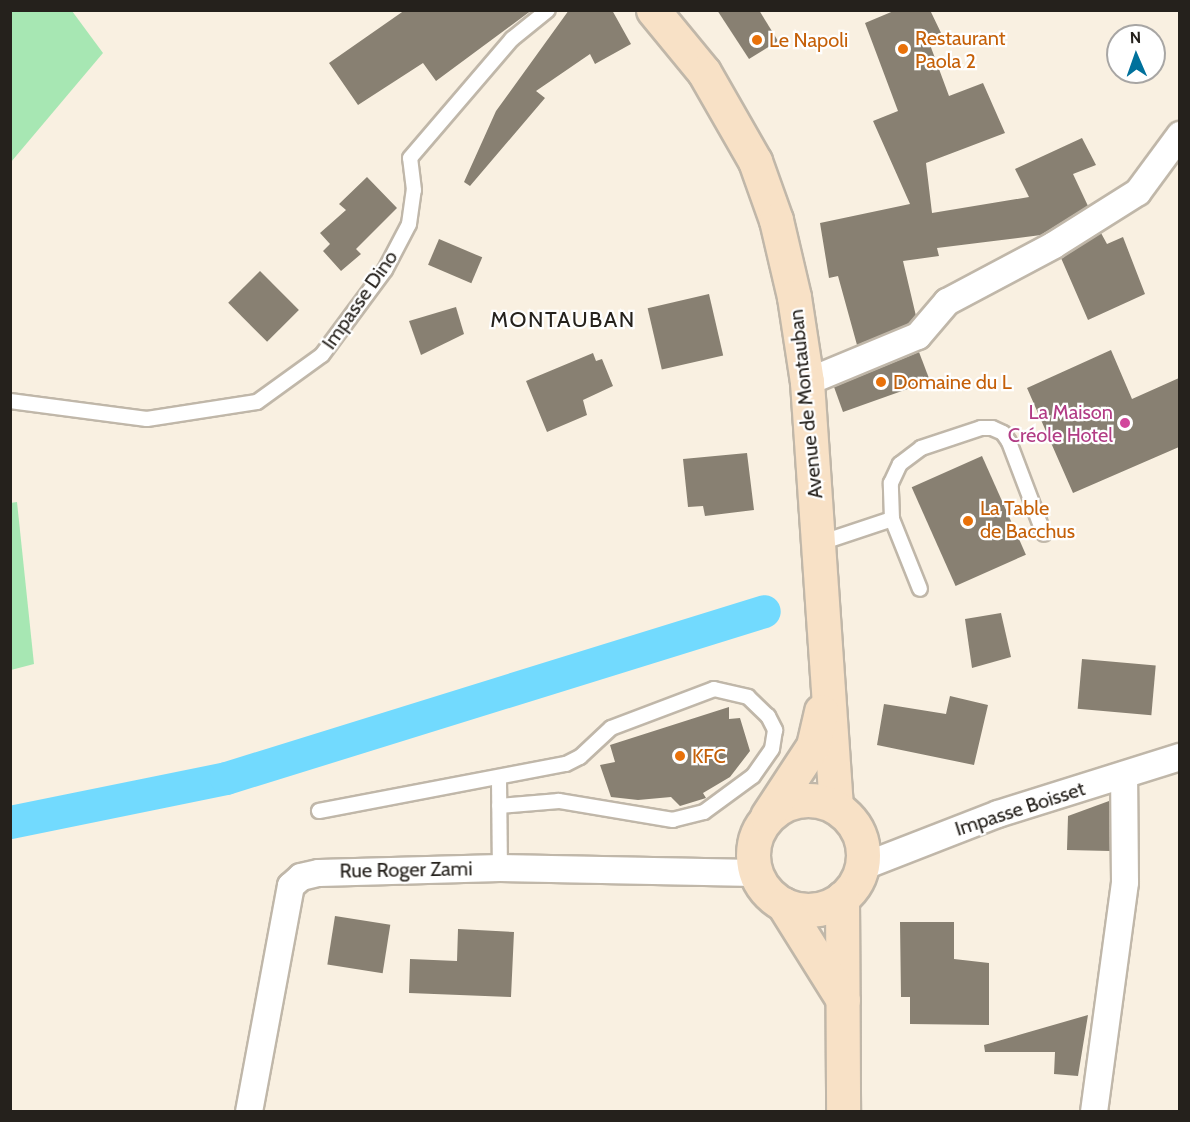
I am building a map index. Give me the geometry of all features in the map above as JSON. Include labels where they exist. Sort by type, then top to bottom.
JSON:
[{"type":"main road","name":"Avenue de Montauban","points":[[653,10],[704,72],[755,161],[776,220],[794,297],[807,382],[820,543],[826,692],[836,807]]},
{"type":"main road","name":"Avenue de Montauban","points":[[755,873],[754,839],[813,746],[826,692]]},
{"type":"main road","points":[[755,873],[771,896],[783,904],[803,909],[824,908],[843,898],[858,878],[862,867],[863,849],[858,833],[836,807],[817,800],[797,801],[778,808],[764,822]]},
{"type":"main road","points":[[843,898],[843,1112]]},
{"type":"main road","points":[[783,904],[843,1000]]},
{"type":"street","points":[[807,382],[918,336],[947,302],[1054,245],[1138,192],[1179,135]]},
{"type":"street","name":"Impasse Boisset","points":[[862,867],[998,814],[1179,757]]},
{"type":"street","points":[[1094,1112],[1125,882],[1124,776]]},
{"type":"street","name":"Rue Roger Zami","points":[[249,1112],[291,886],[319,873],[500,868],[755,873]]},
{"type":"lane","name":"Impasse Dino","points":[[10,400],[147,419],[257,402],[285,382],[322,355],[385,270],[409,224],[414,190],[410,158],[512,39],[548,10]]},
{"type":"lane","points":[[920,589],[892,519],[891,483],[900,464],[921,448],[981,428],[992,428],[1003,433],[1009,442],[1044,534]]},
{"type":"lane","points":[[820,543],[892,519]]},
{"type":"lane","points":[[320,811],[499,779],[566,764],[580,757],[611,728],[714,689],[748,697],[768,716],[775,730],[772,749],[753,776],[704,812],[673,820],[559,801],[499,806]]},
{"type":"lane","points":[[499,779],[500,868]]},
{"type":"green space","points":[[11,10],[72,11],[103,53],[11,162]]},
{"type":"green space","points":[[17,502],[34,664],[11,670],[10,503]]},
{"type":"building","points":[[405,10],[532,10],[436,81],[423,63],[358,105],[329,63]]},
{"type":"building","points":[[569,10],[612,10],[631,44],[595,64],[590,54],[536,91],[545,98],[470,186],[464,182],[496,111]]},
{"type":"building","points":[[717,10],[759,10],[778,41],[749,59]]},
{"type":"building","points":[[896,10],[930,10],[943,37],[929,42],[949,96],[983,83],[1005,133],[926,163],[932,213],[1029,197],[1015,169],[1082,138],[1096,165],[1073,174],[1088,206],[1041,235],[937,248],[939,256],[903,261],[916,316],[909,324],[857,345],[838,276],[829,278],[820,223],[910,204],[873,121],[898,111],[865,23]]},
{"type":"building","points":[[367,177],[397,208],[356,249],[361,254],[341,271],[323,251],[330,244],[320,233],[346,210],[339,204]]},
{"type":"building","points":[[1101,233],[1107,244],[1123,237],[1145,294],[1088,320],[1061,258]]},
{"type":"building","points":[[439,239],[482,257],[471,283],[428,265]]},
{"type":"building","points":[[260,271],[299,310],[267,342],[228,303]]},
{"type":"building","points":[[709,294],[723,355],[662,370],[648,308]]},
{"type":"building","points":[[456,307],[464,334],[421,355],[409,321]]},
{"type":"building","name":"La Maison Créole Hotel","points":[[1111,350],[1132,399],[1179,378],[1179,447],[1073,493],[1027,388]]},
{"type":"building","name":"Domaine du L","points":[[919,352],[930,381],[843,412],[834,387]]},
{"type":"building","points":[[593,353],[596,361],[602,359],[613,386],[583,400],[587,415],[547,432],[526,381]]},
{"type":"building","points":[[747,453],[754,510],[705,516],[703,506],[688,507],[683,459]]},
{"type":"building","name":"La Table de Bacchus","points":[[982,456],[1026,555],[956,586],[912,487]]},
{"type":"building","points":[[1001,613],[1011,657],[972,668],[965,619]]},
{"type":"building","points":[[1082,659],[1156,665],[1151,715],[1078,709]]},
{"type":"building","points":[[950,696],[988,705],[974,765],[877,745],[884,704],[946,714]]},
{"type":"building","name":"KFC","points":[[729,707],[729,719],[740,718],[750,751],[730,777],[703,793],[706,798],[680,806],[671,797],[638,800],[611,797],[600,765],[615,762],[610,745]]},
{"type":"building","points":[[1109,801],[1110,851],[1067,850],[1068,816]]},
{"type":"building","points":[[335,916],[390,925],[383,973],[327,964]]},
{"type":"building","points":[[900,922],[954,922],[954,959],[989,963],[989,1025],[910,1024],[910,997],[901,997]]},
{"type":"building","points":[[458,929],[514,932],[511,997],[409,993],[410,959],[457,961]]},
{"type":"building","points":[[1088,1015],[1078,1076],[1054,1074],[1055,1052],[985,1052],[984,1045]]},
{"type":"waterway","points":[[10,822],[226,778],[764,611]]},
{"type":"place","name":"Le Napoli","points":[[757,40]]},
{"type":"place","name":"Restaurant Paola 2","points":[[903,49]]},
{"type":"place","name":"Domaine du L","points":[[881,382]]},
{"type":"place","name":"La Maison Créole Hotel","points":[[1125,423]]},
{"type":"place","name":"La Table de Bacchus","points":[[968,521]]},
{"type":"place","name":"KFC","points":[[680,756]]},
{"type":"district","name":"MONTAUBAN","points":[[563,320]]}]
